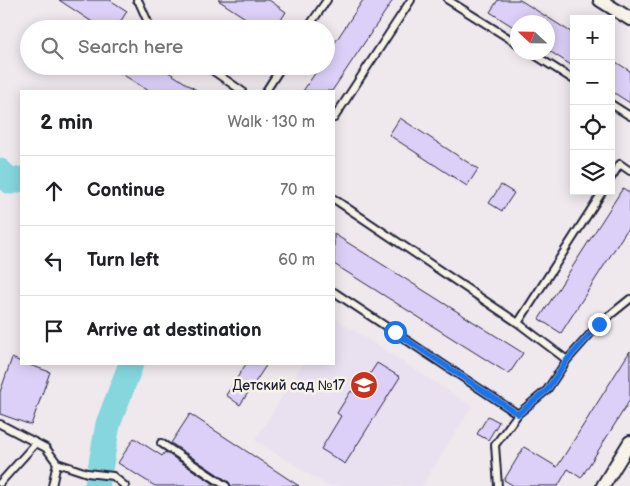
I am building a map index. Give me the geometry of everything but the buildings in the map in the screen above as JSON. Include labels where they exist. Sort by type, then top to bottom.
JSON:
[{"type":"street","points":[[600,0],[630,19]]},
{"type":"street","points":[[603,486],[630,442]]},
{"type":"lane","points":[[137,0],[147,20]]},
{"type":"lane","points":[[313,20],[326,0]]},
{"type":"lane","points":[[335,116],[411,0]]},
{"type":"lane","points":[[448,0],[510,39]]},
{"type":"lane","points":[[543,60],[570,77]]},
{"type":"lane","points":[[219,75],[241,90]]},
{"type":"lane","points":[[267,90],[276,75]]},
{"type":"lane","points":[[613,105],[630,116]]},
{"type":"lane","points":[[615,172],[620,164],[630,171]]},
{"type":"lane","points":[[518,323],[600,195]]},
{"type":"lane","points":[[335,200],[518,323],[567,360]]},
{"type":"lane","points":[[335,293],[518,414]]},
{"type":"lane","points":[[498,486],[494,445],[518,414],[547,390],[567,360],[599,324],[630,299]]},
{"type":"lane","points":[[0,424],[46,448],[56,463],[87,473],[113,476],[125,486]]},
{"type":"lane","points":[[0,483],[36,443]]},
{"type":"lane","points":[[161,443],[226,486]]},
{"type":"lane","points":[[52,486],[56,463]]},
{"type":"shaded area","name":"Детский сад №17","points":[[335,319],[472,406],[422,486],[328,486],[255,440],[302,365],[335,365]]},
{"type":"waterway","points":[[0,171],[11,182],[20,179]]},
{"type":"waterway","points":[[97,486],[108,424],[131,365]]},
{"type":"place","name":"Детский сад №17","points":[[364,385]]},
{"type":"route","points":[[395,332],[518,414],[547,390],[567,360],[599,324]]}]
